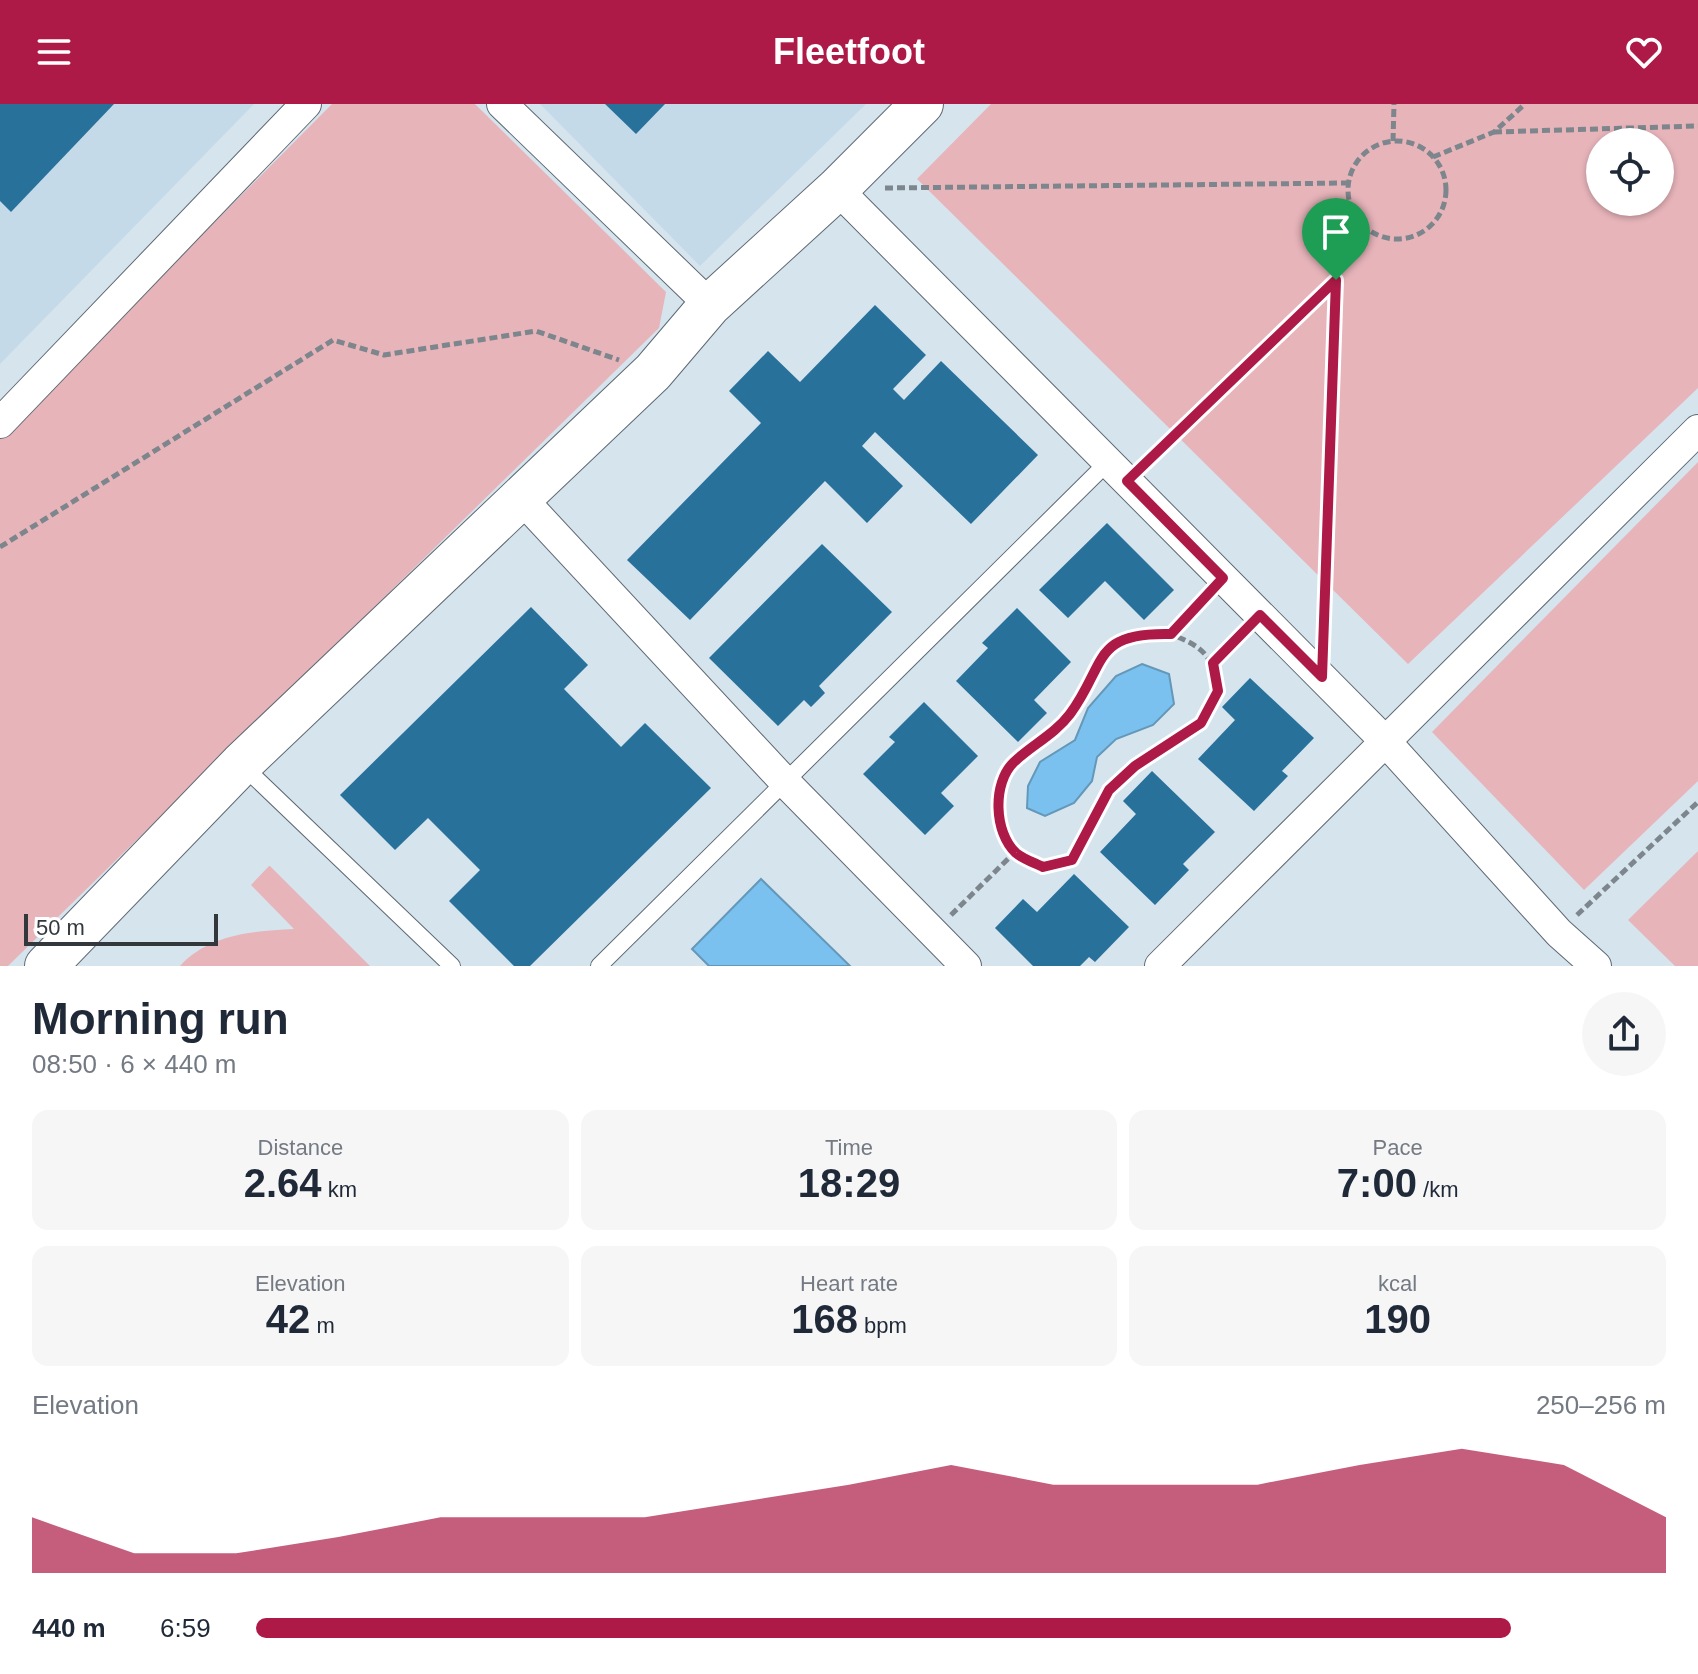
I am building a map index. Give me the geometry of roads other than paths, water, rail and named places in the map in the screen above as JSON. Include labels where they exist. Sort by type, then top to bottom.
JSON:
[{"type":"street","points":[[0,423],[306,104]]},
{"type":"street","points":[[502,104],[710,305]]},
{"type":"street","points":[[46,966],[241,764],[653,372],[710,305],[837,189],[922,104]]},
{"type":"street","points":[[837,189],[1386,742],[1559,933],[1596,966]]},
{"type":"street","points":[[1160,966],[1698,430]]},
{"type":"street","points":[[520,497],[785,782],[966,966]]},
{"type":"lane","points":[[599,966],[785,782],[1117,471]]},
{"type":"lane","points":[[241,764],[452,966]]},
{"type":"water","points":[[1142,664],[1169,674],[1174,704],[1153,725],[1116,739],[1097,757],[1092,781],[1074,803],[1045,816],[1027,808],[1028,786],[1040,762],[1075,740],[1088,708],[1116,676]]},
{"type":"water","points":[[761,879],[850,966],[709,966],[692,949]]}]
